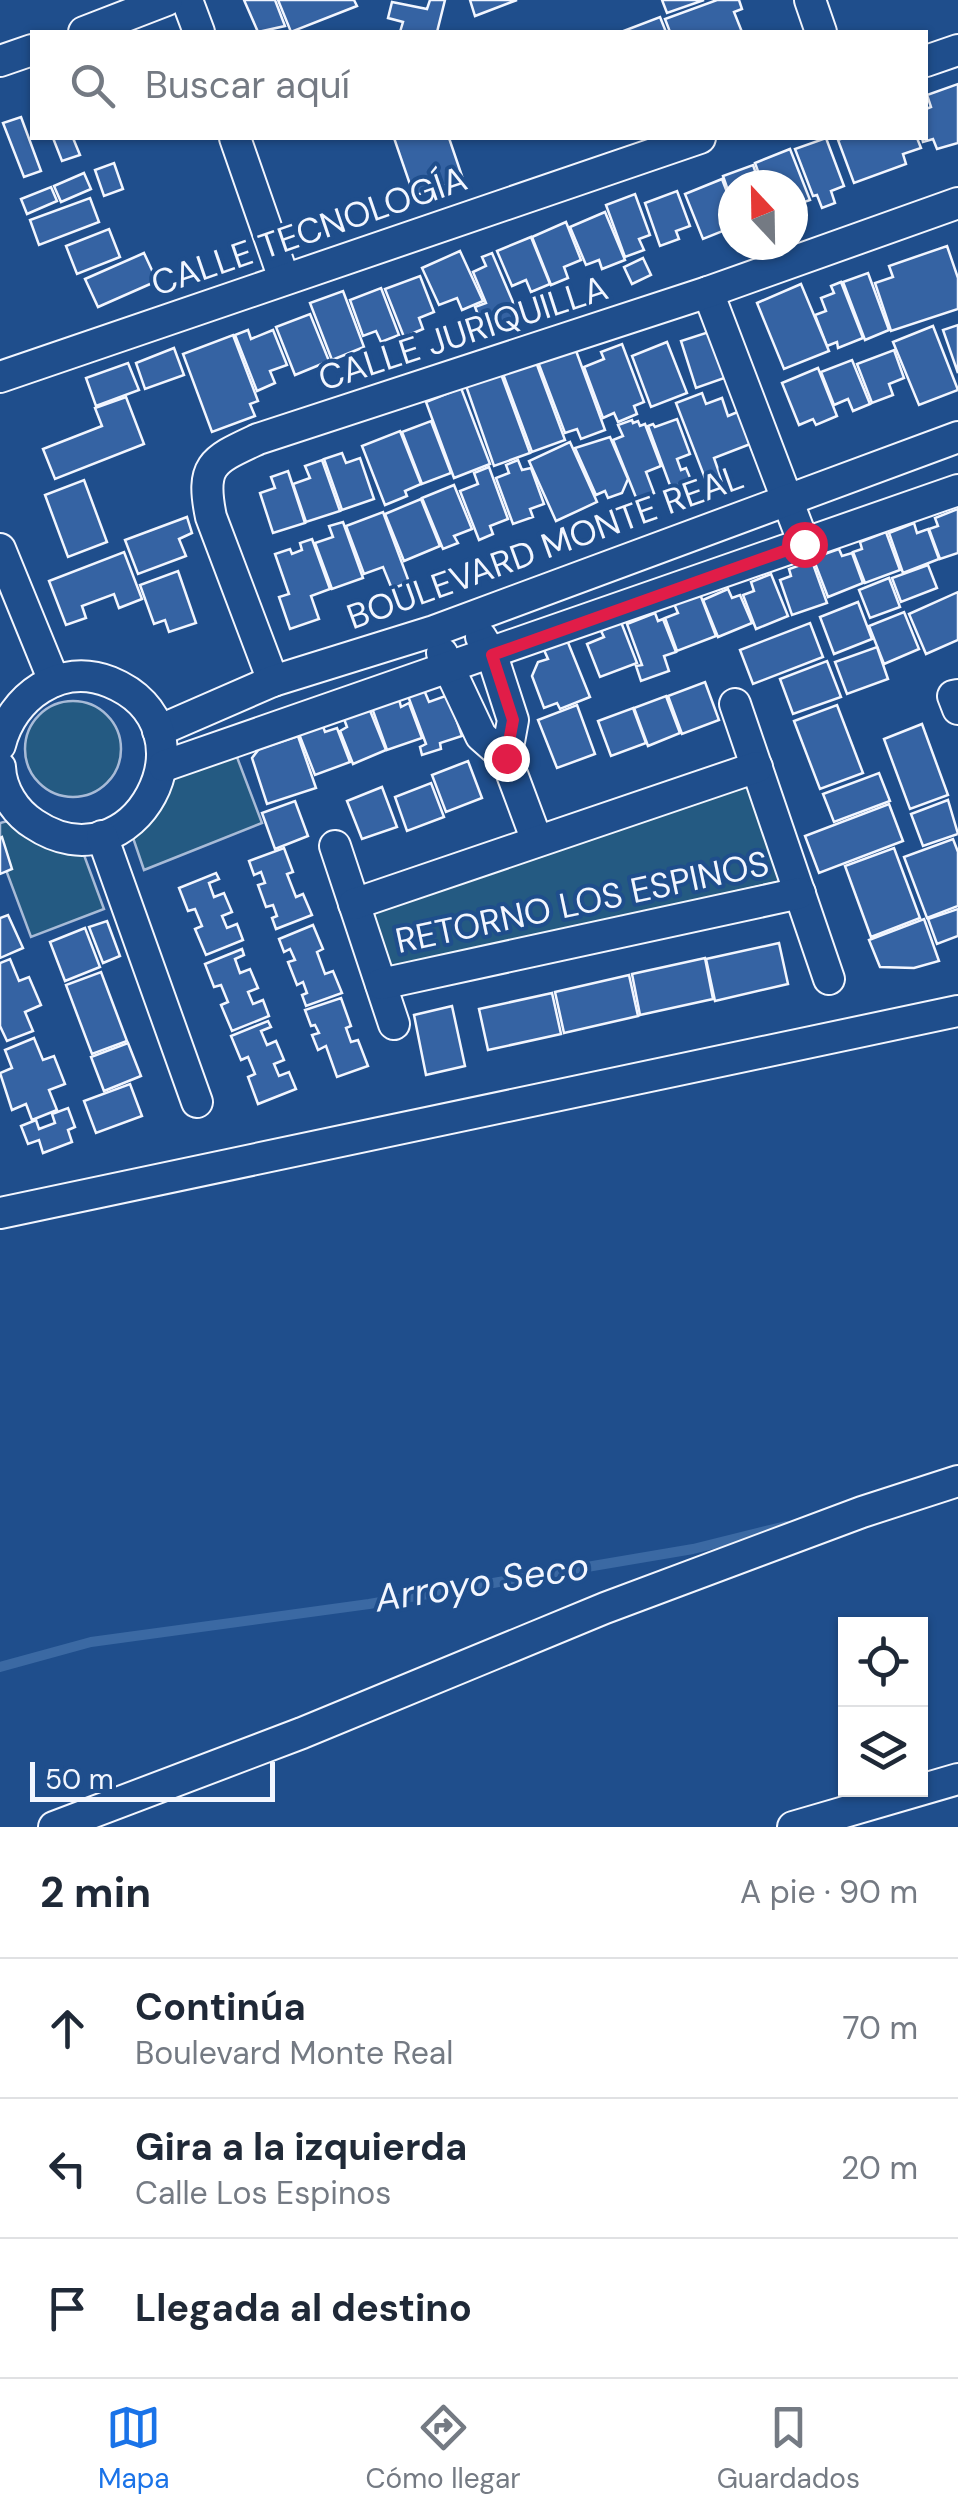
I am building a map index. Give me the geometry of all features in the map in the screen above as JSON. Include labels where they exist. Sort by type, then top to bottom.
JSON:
[{"type":"street","points":[[89,30],[167,0]]},
{"type":"street","points":[[188,0],[198,30]]},
{"type":"street","points":[[810,0],[820,30]]},
{"type":"street","points":[[928,60],[958,50]]},
{"type":"street","points":[[0,61],[30,51]]},
{"type":"street","points":[[236,140],[284,279]]},
{"type":"street","name":"CALLE TECNOLOGÍA","points":[[0,376],[694,140]]},
{"type":"street","name":"CALLE JURIQUILLA","points":[[273,682],[211,517],[207,476],[215,463],[258,440],[708,292],[958,204]]},
{"type":"street","points":[[708,292],[804,544]]},
{"type":"street","name":"BOULEVARD MONTE REAL","points":[[158,731],[273,682],[434,631],[958,437]]},
{"type":"street","points":[[164,766],[958,490]]},
{"type":"street","points":[[0,550],[54,681]]},
{"type":"street","points":[[470,618],[492,655],[513,720],[506,758]]},
{"type":"street","points":[[434,631],[480,736],[506,758],[537,842]]},
{"type":"street","points":[[0,745],[13,711],[26,696],[54,681],[101,679],[120,686],[148,711],[158,731],[164,766],[154,793],[127,825],[102,836],[66,838],[9,813],[0,767]]},
{"type":"street","name":"RETORNO LOS ESPINOS","points":[[736,704],[829,978]]},
{"type":"street","name":"RETORNO LOS ESPINOS","points":[[354,904],[756,767]]},
{"type":"street","points":[[102,836],[197,1102]]},
{"type":"street","name":"RETORNO LOS ESPINOS","points":[[335,846],[394,1024]]},
{"type":"street","name":"RETORNO LOS ESPINOS","points":[[381,984],[800,893]]},
{"type":"street","points":[[0,1213],[958,1010]]},
{"type":"street","points":[[54,1827],[302,1733],[605,1608],[862,1512],[958,1481]]},
{"type":"street","points":[[794,1827],[958,1779]]},
{"type":"shaded area","points":[[73,701],[91,705],[107,715],[117,731],[121,749],[117,767],[107,783],[91,793],[73,797],[55,793],[39,783],[29,767],[25,749],[29,731],[39,715],[55,705]]},
{"type":"shaded area","points":[[232,744],[262,823],[144,870],[131,832],[165,782]]},
{"type":"shaded area","points":[[749,781],[782,881],[385,972],[365,911]]},
{"type":"shaded area","points":[[11,820],[42,844],[84,855],[104,909],[31,937],[0,854],[0,823]]},
{"type":"building","points":[[244,0],[275,0],[285,26],[257,30]]},
{"type":"building","points":[[278,0],[354,0],[357,6],[296,30],[290,30]]},
{"type":"building","points":[[430,0],[445,0],[438,30],[401,30],[403,22],[388,18],[392,2],[427,9]]},
{"type":"building","points":[[470,0],[517,0],[475,16]]},
{"type":"building","points":[[662,0],[704,0],[667,13]]},
{"type":"building","points":[[717,0],[739,0],[742,9],[734,12],[741,30],[669,30],[665,19]]},
{"type":"building","points":[[660,17],[665,30],[626,30]]},
{"type":"building","points":[[958,84],[958,143],[937,149],[933,139],[923,142],[928,140],[928,95]]},
{"type":"building","points":[[21,117],[41,171],[24,177],[3,123]]},
{"type":"building","points":[[54,140],[74,140],[80,155],[62,161]]},
{"type":"building","points":[[395,140],[450,140],[463,179],[414,196]]},
{"type":"building","points":[[827,140],[844,186],[831,191],[835,203],[822,208],[808,183],[808,170],[803,170],[795,149]]},
{"type":"building","points":[[838,140],[918,140],[921,148],[903,154],[906,164],[854,183]]},
{"type":"building","points":[[790,149],[798,170],[758,170],[755,163]]},
{"type":"building","points":[[114,163],[123,189],[104,196],[95,170]]},
{"type":"building","points":[[84,173],[91,189],[61,202],[54,186]]},
{"type":"building","points":[[718,181],[718,233],[703,239],[685,194]]},
{"type":"building","points":[[51,187],[57,201],[27,214],[21,199]]},
{"type":"building","points":[[677,191],[690,226],[676,231],[679,239],[660,246],[645,203]]},
{"type":"building","points":[[635,194],[650,235],[639,239],[644,250],[625,257],[606,205]]},
{"type":"building","points":[[90,198],[99,222],[39,245],[30,220]]},
{"type":"building","points":[[605,212],[625,260],[602,269],[599,260],[586,265],[570,227]]},
{"type":"building","points":[[566,222],[581,260],[564,267],[568,278],[551,285],[532,237]]},
{"type":"building","points":[[109,229],[120,257],[77,274],[66,246]]},
{"type":"building","points":[[531,237],[550,284],[531,292],[526,280],[512,286],[497,251]]},
{"type":"building","points":[[947,246],[958,278],[958,309],[891,331],[875,283],[893,277],[889,266]]},
{"type":"building","points":[[460,251],[483,301],[462,310],[457,298],[439,305],[422,268]]},
{"type":"building","points":[[144,253],[157,281],[98,307],[85,279]]},
{"type":"building","points":[[492,253],[521,321],[486,335],[475,307],[486,303],[473,272],[486,266],[482,257]]},
{"type":"building","points":[[643,258],[651,275],[632,284],[624,267]]},
{"type":"building","points":[[868,273],[889,330],[865,340],[843,282]]},
{"type":"building","points":[[420,276],[434,312],[419,318],[423,329],[404,337],[385,289]]},
{"type":"building","points":[[841,282],[863,338],[838,348],[837,342],[827,346],[815,315],[826,311],[821,298],[834,293],[831,286]]},
{"type":"building","points":[[801,284],[829,351],[784,369],[757,303]]},
{"type":"building","points":[[381,288],[399,335],[381,342],[376,331],[363,336],[350,300]]},
{"type":"building","points":[[343,291],[364,347],[332,360],[310,303]]},
{"type":"building","points":[[310,314],[329,361],[295,375],[276,327]]},
{"type":"building","points":[[958,325],[958,373],[943,330]]},
{"type":"building","points":[[933,326],[958,390],[919,405],[893,342]]},
{"type":"building","points":[[248,330],[251,339],[273,330],[287,365],[270,371],[275,383],[257,391],[235,335]]},
{"type":"building","points":[[715,330],[730,376],[696,388],[681,341]]},
{"type":"building","points":[[233,335],[258,401],[250,404],[255,416],[212,432],[183,354]]},
{"type":"building","points":[[667,342],[687,393],[651,407],[632,356]]},
{"type":"building","points":[[622,344],[644,402],[634,406],[637,414],[618,422],[614,413],[603,418],[584,367],[604,359],[601,352]]},
{"type":"building","points":[[174,348],[184,375],[145,389],[136,363]]},
{"type":"building","points":[[575,348],[605,430],[581,439],[577,429],[565,433],[538,362]]},
{"type":"building","points":[[894,350],[904,378],[889,384],[893,395],[872,403],[857,364]]},
{"type":"building","points":[[852,360],[870,404],[853,411],[848,399],[834,405],[821,372]]},
{"type":"building","points":[[536,362],[565,440],[532,452],[503,374]]},
{"type":"building","points":[[128,363],[139,390],[96,406],[86,378]]},
{"type":"building","points":[[818,368],[837,416],[816,425],[813,419],[799,425],[782,383]]},
{"type":"building","points":[[501,374],[530,453],[494,466],[466,386]]},
{"type":"building","points":[[461,388],[490,464],[454,478],[426,402]]},
{"type":"building","points":[[702,393],[706,404],[722,398],[728,416],[740,411],[753,443],[714,458],[722,481],[708,486],[676,403]]},
{"type":"building","points":[[126,397],[144,444],[55,479],[43,449],[102,426],[95,408]]},
{"type":"building","points":[[677,419],[690,454],[677,459],[691,480],[671,488],[648,426]]},
{"type":"building","points":[[632,420],[640,426],[645,424],[661,466],[646,472],[654,493],[637,500],[613,440],[623,436],[618,425]]},
{"type":"building","points":[[431,421],[451,473],[422,484],[402,432]]},
{"type":"building","points":[[400,431],[421,484],[405,491],[407,496],[385,505],[362,446]]},
{"type":"building","points":[[610,437],[628,479],[622,493],[608,498],[605,491],[596,495],[575,448]]},
{"type":"building","points":[[570,442],[597,502],[556,521],[529,461]]},
{"type":"building","points":[[342,453],[346,463],[360,458],[374,499],[342,510],[324,459]]},
{"type":"building","points":[[322,460],[340,511],[306,522],[293,484],[310,478],[305,466]]},
{"type":"building","points":[[518,460],[522,470],[531,468],[544,504],[530,509],[533,517],[513,524],[496,478],[509,473],[506,465]]},
{"type":"building","points":[[489,467],[508,519],[490,526],[493,534],[479,540],[460,491],[478,484],[474,473]]},
{"type":"building","points":[[288,471],[305,523],[273,533],[260,493],[275,488],[271,477]]},
{"type":"building","points":[[84,480],[107,542],[68,557],[45,495]]},
{"type":"building","points":[[454,485],[472,529],[454,536],[458,543],[443,549],[422,498]]},
{"type":"building","points":[[421,499],[440,546],[404,561],[385,514]]},
{"type":"building","points":[[958,509],[958,553],[940,559],[929,529],[938,526],[935,518]]},
{"type":"building","points":[[383,512],[409,582],[392,589],[383,567],[364,574],[346,526]]},
{"type":"building","points":[[187,517],[192,533],[179,539],[186,556],[138,574],[125,540]]},
{"type":"building","points":[[343,522],[363,578],[332,589],[315,543],[333,537],[329,526]]},
{"type":"building","points":[[914,523],[917,533],[928,529],[939,559],[903,573],[889,533]]},
{"type":"building","points":[[886,532],[900,570],[865,583],[853,552],[862,549],[860,542]]},
{"type":"building","points":[[312,539],[330,589],[311,596],[319,619],[290,629],[279,597],[289,594],[275,554],[302,550],[300,543]]},
{"type":"building","points":[[839,549],[842,556],[852,553],[863,583],[828,597],[813,558]]},
{"type":"building","points":[[124,552],[142,599],[119,608],[114,594],[82,606],[86,618],[66,625],[49,581]]},
{"type":"building","points":[[812,561],[827,603],[792,615],[780,580],[791,576],[789,569]]},
{"type":"building","points":[[928,565],[937,588],[901,602],[892,578]]},
{"type":"building","points":[[178,571],[196,623],[169,632],[165,620],[154,624],[140,585]]},
{"type":"building","points":[[771,574],[788,616],[756,629],[743,595],[754,591],[751,582]]},
{"type":"building","points":[[889,578],[900,607],[870,618],[859,590]]},
{"type":"building","points":[[728,589],[732,598],[740,595],[752,623],[718,637],[703,600]]},
{"type":"building","points":[[958,592],[958,640],[926,654],[909,614]]},
{"type":"building","points":[[700,594],[716,636],[677,651],[665,618],[678,613],[674,604]]},
{"type":"building","points":[[858,602],[872,639],[834,654],[820,617]]},
{"type":"building","points":[[904,612],[919,649],[884,664],[869,626]]},
{"type":"building","points":[[655,613],[658,621],[663,619],[676,652],[664,656],[669,671],[641,681],[636,666],[642,665],[627,624]]},
{"type":"building","points":[[621,622],[637,663],[600,677],[587,644],[604,637],[601,631]]},
{"type":"building","points":[[810,623],[823,657],[753,684],[740,650]]},
{"type":"building","points":[[567,640],[590,697],[560,709],[557,703],[544,708],[532,676],[538,662],[548,659],[544,650]]},
{"type":"building","points":[[877,647],[888,679],[847,694],[835,662]]},
{"type":"building","points":[[827,661],[841,697],[793,714],[780,679]]},
{"type":"building","points":[[705,682],[719,720],[682,734],[668,696]]},
{"type":"building","points":[[424,690],[429,702],[448,695],[462,736],[440,743],[441,749],[422,755],[420,747],[426,744],[408,696]]},
{"type":"building","points":[[666,696],[680,733],[648,746],[634,708]]},
{"type":"building","points":[[399,699],[401,707],[409,703],[422,738],[387,750],[372,708]]},
{"type":"building","points":[[577,705],[595,754],[557,768],[538,720]]},
{"type":"building","points":[[837,705],[863,773],[820,789],[794,721]]},
{"type":"building","points":[[369,708],[386,750],[353,764],[340,731],[347,727],[344,719]]},
{"type":"building","points":[[633,708],[646,743],[611,756],[598,721]]},
{"type":"building","points":[[319,715],[325,732],[337,728],[350,762],[315,775],[299,734]]},
{"type":"building","points":[[922,724],[948,795],[910,809],[884,739]]},
{"type":"building","points":[[298,736],[316,788],[267,804],[252,758],[259,749]]},
{"type":"building","points":[[468,761],[482,798],[446,812],[432,775]]},
{"type":"building","points":[[879,773],[890,801],[834,822],[823,794]]},
{"type":"building","points":[[431,783],[444,817],[407,831],[395,797]]},
{"type":"building","points":[[382,787],[397,827],[362,839],[347,801]]},
{"type":"building","points":[[948,800],[958,834],[923,846],[911,814]]},
{"type":"building","points":[[295,801],[308,836],[275,849],[262,813]]},
{"type":"building","points":[[889,804],[903,841],[819,873],[805,836]]},
{"type":"building","points":[[0,838],[12,869],[0,874]]},
{"type":"building","points":[[953,839],[958,852],[958,906],[927,918],[904,857]]},
{"type":"building","points":[[284,848],[293,872],[287,874],[296,897],[303,894],[312,915],[276,929],[273,905],[266,907],[258,885],[265,883],[261,872],[254,875],[249,861]]},
{"type":"building","points":[[894,848],[920,918],[871,937],[845,866]]},
{"type":"building","points":[[216,873],[219,879],[209,883],[214,897],[224,893],[232,912],[222,916],[227,928],[237,924],[243,940],[206,955],[195,929],[202,926],[195,909],[188,911],[179,888]]},
{"type":"building","points":[[958,909],[958,936],[937,944],[928,919]]},
{"type":"building","points":[[8,915],[23,948],[0,958],[0,918]]},
{"type":"building","points":[[924,919],[939,961],[914,968],[880,967],[869,940]]},
{"type":"building","points":[[107,921],[120,956],[103,963],[89,927]]},
{"type":"building","points":[[313,925],[323,949],[317,952],[325,974],[333,971],[342,993],[306,1006],[303,982],[297,985],[288,962],[295,960],[290,949],[284,952],[279,939]]},
{"type":"building","points":[[85,928],[100,967],[65,981],[50,942]]},
{"type":"building","points":[[779,943],[788,984],[715,1001],[706,959]]},
{"type":"building","points":[[242,949],[244,955],[235,959],[240,973],[250,969],[258,988],[248,992],[253,1004],[263,1000],[269,1016],[232,1031],[221,1005],[228,1002],[221,985],[214,987],[205,964]]},
{"type":"building","points":[[705,958],[713,999],[640,1015],[632,974]]},
{"type":"building","points":[[10,959],[19,981],[29,977],[41,1005],[25,1012],[33,1031],[7,1041],[0,1026],[0,963]]},
{"type":"building","points":[[101,972],[127,1041],[92,1054],[66,985]]},
{"type":"building","points":[[629,975],[638,1016],[564,1033],[555,992]]},
{"type":"building","points":[[552,993],[561,1034],[488,1050],[479,1009]]},
{"type":"building","points":[[341,998],[351,1026],[346,1028],[351,1042],[358,1040],[368,1066],[337,1077],[326,1046],[318,1050],[312,1035],[319,1033],[315,1025],[311,1026],[305,1010]]},
{"type":"building","points":[[452,1006],[465,1066],[426,1075],[414,1015]]},
{"type":"building","points":[[268,1021],[271,1027],[261,1031],[267,1045],[276,1041],[284,1060],[274,1064],[279,1076],[289,1072],[296,1089],[258,1104],[248,1077],[255,1074],[248,1057],[241,1060],[231,1036]]},
{"type":"building","points":[[34,1038],[43,1060],[54,1056],[65,1084],[49,1090],[57,1110],[32,1120],[26,1104],[12,1110],[0,1073],[12,1068],[5,1050]]},
{"type":"building","points":[[128,1043],[141,1076],[104,1091],[91,1057]]},
{"type":"building","points":[[130,1084],[142,1116],[96,1133],[84,1101]]},
{"type":"building","points":[[68,1108],[75,1127],[68,1130],[72,1142],[43,1153],[39,1140],[28,1144],[21,1126],[36,1120],[39,1129],[55,1123],[52,1114]]},
{"type":"waterway","name":"Arroyo Seco","points":[[0,1667],[91,1642],[369,1604],[693,1549],[786,1526]]},
{"type":"route","points":[[506,758],[513,720],[492,655],[804,544]]}]
